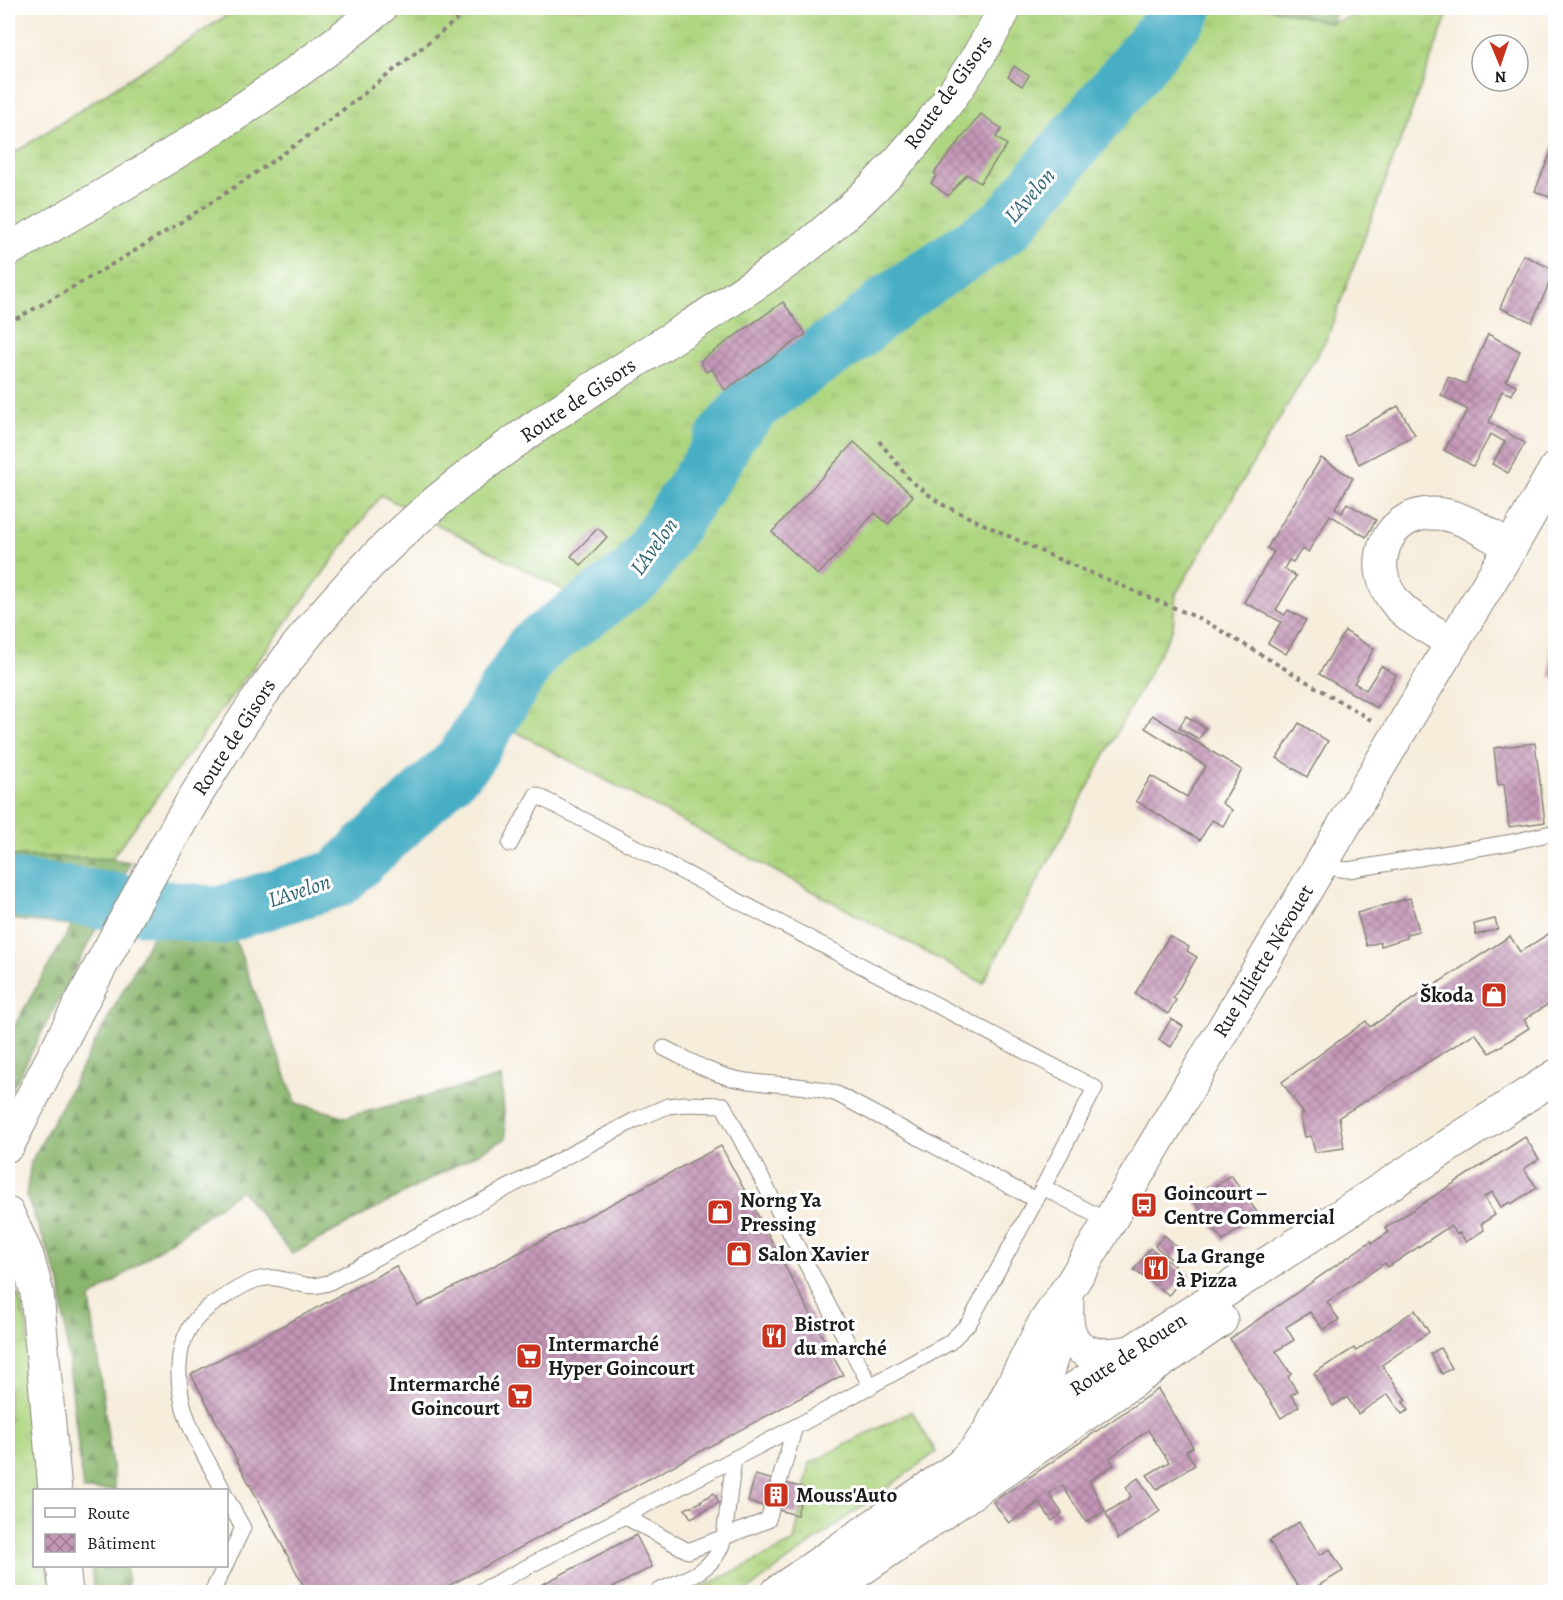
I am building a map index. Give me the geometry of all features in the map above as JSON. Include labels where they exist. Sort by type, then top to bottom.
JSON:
[{"type":"main road","points":[[8,250],[199,138],[311,61],[380,8]]},
{"type":"main road","name":"Route de Gisors","points":[[8,1145],[110,948],[179,823],[234,732],[283,664],[330,605],[409,525],[460,482],[522,436],[768,276],[820,237],[870,192],[932,120],[967,71],[1005,8]]},
{"type":"main road","name":"Rue Juliette Névouet","points":[[964,1462],[990,1430],[1044,1324],[1071,1292],[1109,1222],[1556,468]]},
{"type":"main road","name":"Route de Rouen","points":[[778,1593],[1034,1415],[1550,1080]]},
{"type":"main road","name":"Route de Rouen","points":[[828,1593],[1341,1236],[1550,1080]]},
{"type":"main road","points":[[8,1214],[27,1256],[37,1293],[56,1481]]},
{"type":"main road","points":[[8,1264],[18,1271],[37,1293]]},
{"type":"main road","points":[[1071,1292],[1066,1318],[1069,1334],[1080,1348],[1105,1356],[1131,1352]]},
{"type":"main road","name":"Rue Juliette Névouet","points":[[994,1478],[1018,1453],[1034,1415],[1071,1292]]},
{"type":"main road","points":[[63,1567],[66,1593]]},
{"type":"street","points":[[1452,643],[1407,614],[1396,603],[1385,587],[1380,572],[1380,559],[1384,545],[1402,524],[1426,514],[1440,514],[1467,522],[1511,547]]},
{"type":"lane","points":[[480,1592],[871,1387],[935,1352],[960,1334],[969,1323],[1095,1088],[536,795],[510,843]]},
{"type":"lane","points":[[1320,866],[1348,870],[1513,842],[1556,832]]},
{"type":"lane","points":[[664,1048],[716,1073],[737,1080],[813,1088],[837,1094],[1039,1194],[1109,1222]]},
{"type":"lane","points":[[222,1489],[189,1424],[179,1392],[180,1356],[183,1342],[196,1316],[256,1280],[283,1278],[306,1286],[328,1282],[650,1113],[668,1106],[685,1104],[723,1106],[871,1387]]},
{"type":"lane","points":[[624,1516],[688,1551],[768,1520],[795,1427]]},
{"type":"lane","points":[[657,1593],[711,1564],[722,1548],[734,1459]]},
{"type":"lane","points":[[228,1501],[243,1528],[228,1560]]},
{"type":"lane","points":[[78,1567],[81,1593]]},
{"type":"lane","points":[[212,1593],[225,1567]]},
{"type":"lane","points":[[480,1592],[485,1593]]},
{"type":"path","points":[[8,323],[206,207],[332,119],[470,8]]},
{"type":"path","points":[[879,441],[909,480],[941,504],[1051,556],[1203,620],[1397,736]]},
{"type":"green space","points":[[238,8],[1270,8],[1331,23],[1378,8],[1450,8],[1327,338],[1176,594],[1173,628],[983,983],[509,728],[585,601],[381,495],[111,859],[8,856],[8,157]]},
{"type":"green space","points":[[1270,8],[1339,8],[1331,23]]},
{"type":"green space","points":[[8,856],[111,859],[131,862],[8,1097],[8,1037],[72,925],[8,919]]},
{"type":"green space","points":[[159,923],[233,934],[296,1103],[346,1117],[501,1077],[506,1138],[292,1254],[241,1190],[90,1299],[115,1489],[83,1489],[60,1282],[26,1195],[31,1162]]},
{"type":"green space","points":[[8,1292],[18,1294],[27,1326],[41,1489],[33,1489],[33,1567],[49,1567],[52,1592],[8,1592]]},
{"type":"green space","points":[[912,1411],[936,1452],[745,1592],[692,1592],[794,1542],[810,1463]]},
{"type":"green space","points":[[91,1567],[126,1567],[129,1592],[94,1592]]},
{"type":"building","points":[[1014,66],[1029,76],[1022,86],[1008,77]]},
{"type":"building","points":[[981,114],[1002,129],[996,137],[1007,145],[980,183],[967,174],[948,196],[931,183],[937,175],[934,173]]},
{"type":"building","points":[[1556,142],[1556,200],[1535,191]]},
{"type":"building","points":[[1523,255],[1555,270],[1532,322],[1500,308]]},
{"type":"building","points":[[783,302],[806,334],[725,390],[712,369],[706,372],[700,361]]},
{"type":"building","points":[[1488,334],[1520,351],[1506,381],[1516,385],[1512,395],[1502,391],[1489,422],[1525,443],[1508,473],[1492,464],[1505,442],[1491,434],[1473,466],[1444,450],[1468,410],[1441,395],[1448,377],[1466,384]]},
{"type":"building","points":[[1398,406],[1415,435],[1359,464],[1344,436]]},
{"type":"building","points":[[854,442],[913,496],[888,524],[875,513],[818,575],[772,532]]},
{"type":"building","points":[[1321,458],[1353,478],[1335,508],[1342,513],[1347,503],[1376,520],[1366,537],[1330,515],[1308,552],[1302,549],[1293,562],[1289,560],[1284,569],[1296,576],[1276,610],[1285,615],[1288,610],[1306,620],[1286,654],[1268,643],[1281,622],[1244,602],[1274,552],[1267,548]]},
{"type":"building","points":[[598,528],[607,537],[581,565],[571,556]]},
{"type":"building","points":[[1552,608],[1556,608],[1556,677],[1550,677]]},
{"type":"building","points":[[1345,631],[1374,649],[1354,683],[1366,690],[1381,666],[1396,675],[1377,708],[1319,674]]},
{"type":"building","points":[[1152,715],[1242,770],[1222,803],[1232,810],[1223,826],[1212,820],[1200,840],[1136,801],[1151,776],[1187,797],[1206,766],[1145,728]]},
{"type":"building","points":[[1186,716],[1206,728],[1199,739],[1179,728]]},
{"type":"building","points":[[1299,723],[1328,741],[1307,777],[1277,758]]},
{"type":"building","points":[[1535,743],[1545,822],[1509,827],[1504,784],[1498,785],[1494,748]]},
{"type":"building","points":[[1410,898],[1419,931],[1407,934],[1407,938],[1381,946],[1380,942],[1367,946],[1357,913]]},
{"type":"building","points":[[1495,919],[1498,929],[1476,935],[1474,924]]},
{"type":"building","points":[[1556,929],[1556,999],[1524,1020],[1529,1028],[1490,1053],[1475,1033],[1339,1117],[1344,1148],[1315,1152],[1311,1136],[1305,1137],[1300,1114],[1304,1114],[1282,1082],[1366,1021],[1370,1027],[1510,936],[1520,952]]},
{"type":"building","points":[[1169,936],[1189,947],[1187,951],[1197,957],[1173,998],[1176,1000],[1168,1014],[1135,994]]},
{"type":"building","points":[[1171,1019],[1183,1026],[1171,1047],[1159,1040]]},
{"type":"building","points":[[1525,1137],[1539,1159],[1524,1169],[1537,1188],[1511,1204],[1510,1202],[1501,1207],[1492,1192],[1484,1197],[1495,1215],[1481,1224],[1484,1230],[1466,1242],[1460,1233],[1457,1234],[1450,1226],[1388,1267],[1385,1263],[1327,1302],[1339,1320],[1323,1330],[1310,1312],[1286,1327],[1294,1340],[1276,1351],[1291,1374],[1288,1377],[1297,1391],[1291,1395],[1299,1406],[1281,1418],[1230,1339],[1371,1241],[1372,1243],[1388,1233],[1385,1228]]},
{"type":"building","name":"Intermarché Hyper Goincourt","points":[[721,1146],[843,1375],[437,1592],[307,1592],[191,1374],[396,1266],[418,1306]]},
{"type":"building","points":[[1231,1175],[1259,1215],[1223,1241],[1194,1201]]},
{"type":"building","points":[[1164,1235],[1181,1250],[1172,1260],[1155,1246]]},
{"type":"building","points":[[1150,1248],[1185,1274],[1169,1295],[1134,1270]]},
{"type":"building","points":[[1415,1310],[1429,1332],[1382,1365],[1406,1400],[1403,1402],[1409,1410],[1402,1414],[1388,1394],[1358,1414],[1347,1397],[1333,1406],[1314,1373],[1354,1348],[1356,1351]]},
{"type":"building","points":[[1440,1348],[1452,1368],[1442,1374],[1430,1354]]},
{"type":"building","points":[[1158,1389],[1193,1447],[1186,1451],[1195,1465],[1157,1489],[1147,1475],[1169,1462],[1148,1430],[1110,1458],[1114,1465],[1089,1481],[1105,1511],[1086,1522],[1062,1485],[1049,1494],[1062,1513],[1052,1521],[1039,1502],[1009,1523],[993,1502]]},
{"type":"building","name":"Mouss'Auto","points":[[755,1475],[804,1488],[797,1515],[748,1502]]},
{"type":"building","points":[[1138,1478],[1160,1511],[1118,1539],[1106,1513],[1131,1497],[1126,1487]]},
{"type":"building","points":[[714,1493],[719,1503],[691,1518],[685,1509]]},
{"type":"building","points":[[1299,1522],[1320,1555],[1330,1549],[1343,1571],[1308,1592],[1301,1592],[1269,1541]]},
{"type":"building","points":[[636,1535],[652,1567],[604,1592],[528,1592]]},
{"type":"waterway","name":"L'Avelon","points":[[8,887],[218,916],[338,878],[464,760],[534,648],[638,573],[716,456],[727,434],[755,402],[807,364],[848,338],[895,299],[1007,224],[1184,8]]},
{"type":"place","name":"Škoda","points":[[1494,995]]},
{"type":"place","name":"Goincourt – Centre Commercial","points":[[1144,1205]]},
{"type":"place","name":"Norng Ya Pressing","points":[[720,1212]]},
{"type":"place","name":"Salon Xavier","points":[[739,1254]]},
{"type":"place","name":"La Grange à Pizza","points":[[1156,1268]]},
{"type":"place","name":"Bistrot du marché","points":[[774,1336]]},
{"type":"place","name":"Intermarché Hyper Goincourt","points":[[529,1356]]},
{"type":"place","name":"Intermarché Goincourt","points":[[520,1396]]},
{"type":"place","name":"Mouss'Auto","points":[[776,1495]]}]
